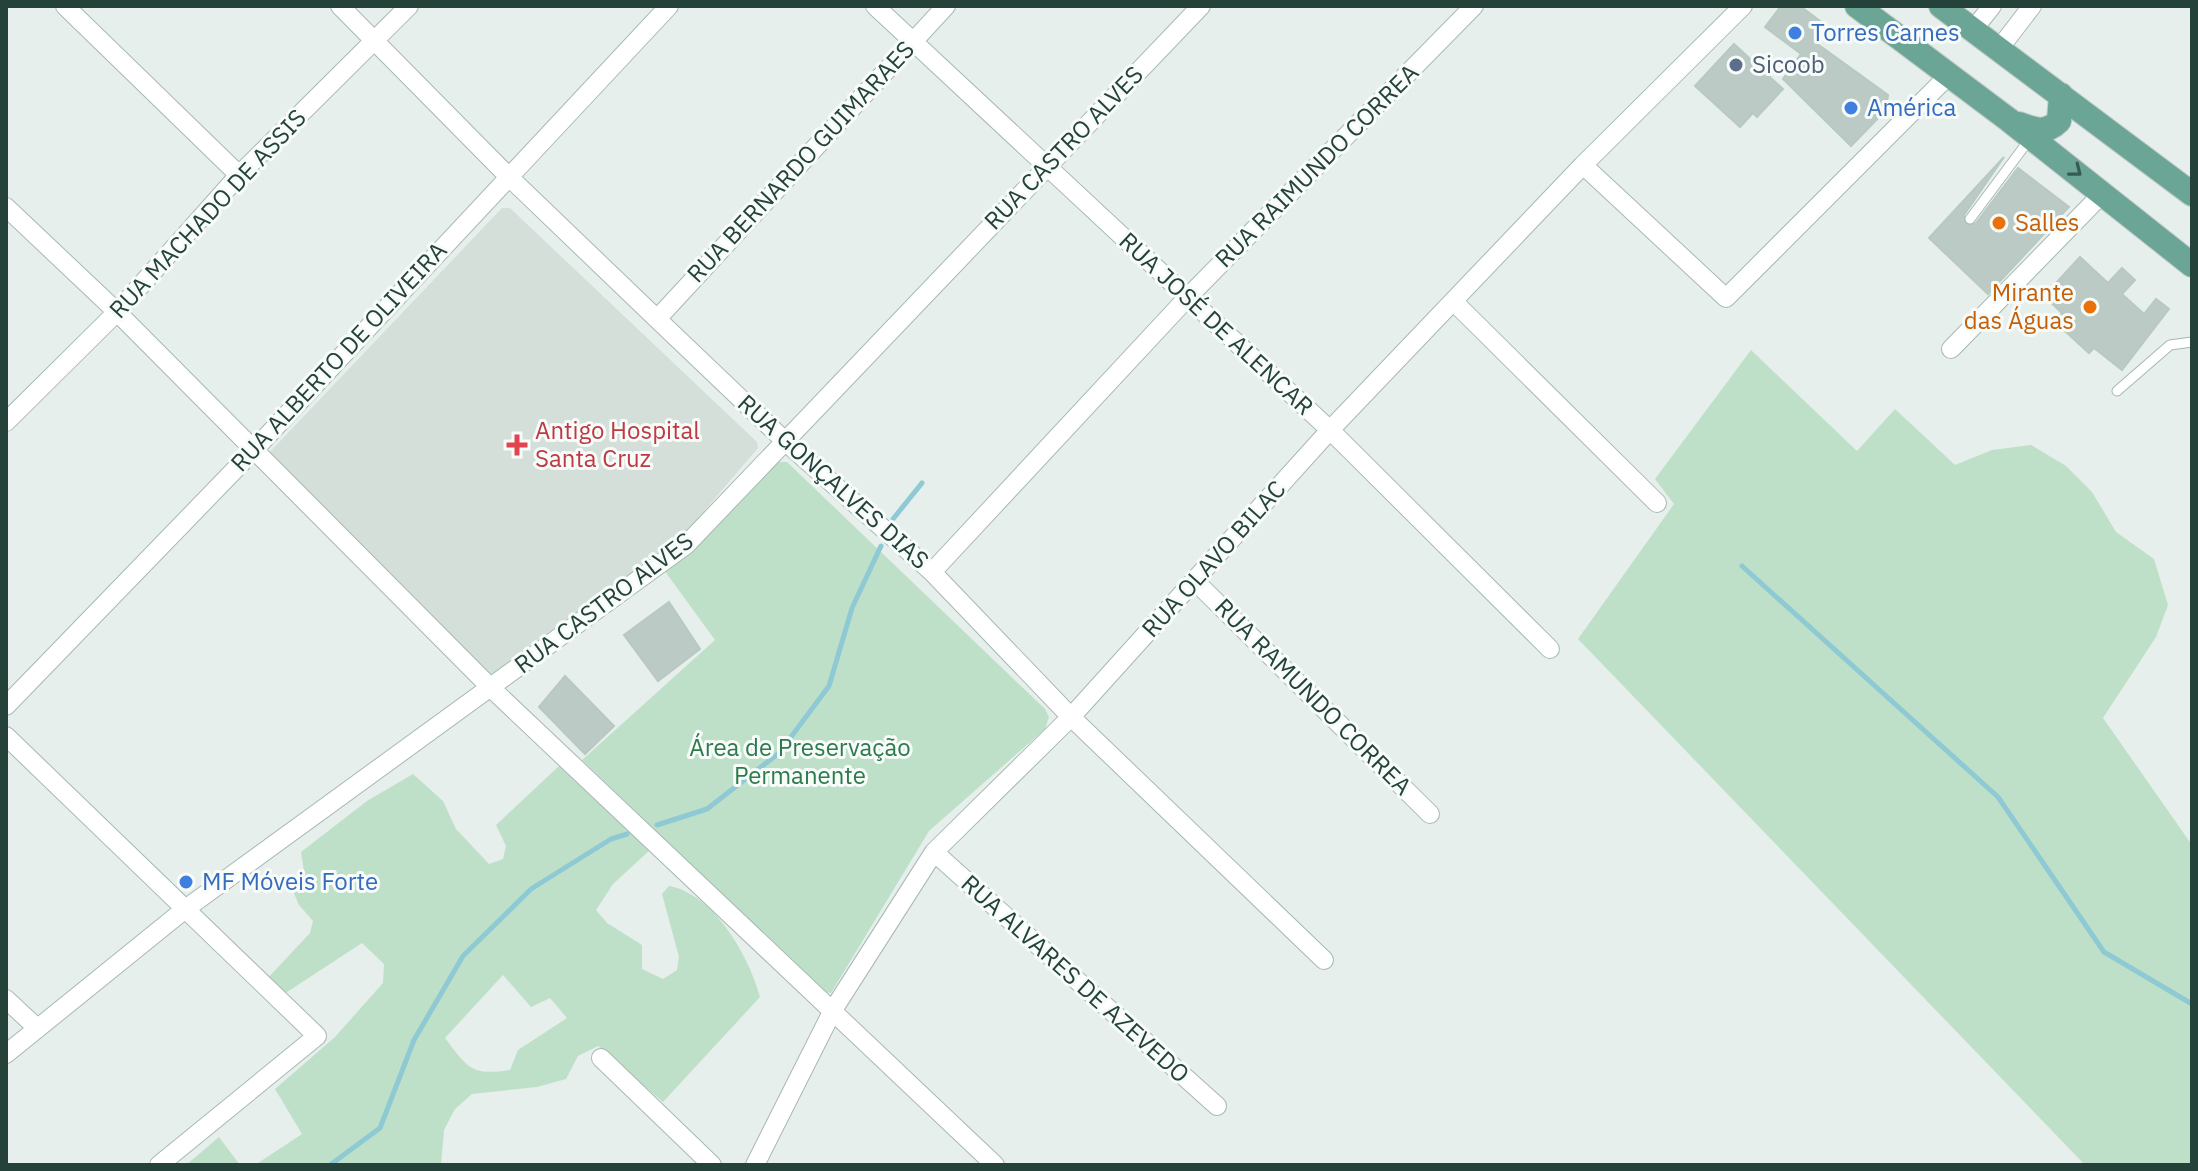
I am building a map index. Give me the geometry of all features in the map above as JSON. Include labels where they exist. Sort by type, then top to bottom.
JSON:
[{"type":"main road","points":[[1857,6],[2031,137],[2192,265]]},
{"type":"main road","points":[[1941,6],[2192,194]]},
{"type":"main road","points":[[2009,120],[2030,128],[2051,130],[2059,121],[2061,95]]},
{"type":"street","points":[[65,6],[239,175]]},
{"type":"street","name":"RUA GONÇALVES DIAS","points":[[340,6],[508,176],[657,319],[787,443],[932,572],[1071,717],[1324,960]]},
{"type":"street","name":"RUA MACHADO DE ASSIS","points":[[6,422],[117,312],[239,175],[409,6]]},
{"type":"street","name":"RUA ALBERTO DE OLIVEIRA","points":[[6,706],[253,451],[669,6]]},
{"type":"street","name":"RUA JOSÉ DE ALENCAR","points":[[875,6],[1330,430],[1550,649]]},
{"type":"street","name":"RUA BERNARDO GUIMARAES","points":[[657,319],[946,6]]},
{"type":"street","name":"RUA CASTRO ALVES","points":[[6,1054],[184,910],[686,545],[787,443],[1045,166],[1201,6]]},
{"type":"street","name":"RUA RAIMUNDO CORREA","points":[[932,572],[1188,297],[1474,6]]},
{"type":"street","name":"RUA OLAVO BILAC","points":[[755,1165],[833,1010],[934,852],[1071,717],[1330,430],[1583,165],[1743,6]]},
{"type":"street","points":[[1973,30],[1992,6]]},
{"type":"street","points":[[1999,49],[2032,6]]},
{"type":"street","points":[[1583,165],[1726,298],[1949,75]]},
{"type":"street","points":[[1951,349],[2103,193]]},
{"type":"street","points":[[6,207],[117,312],[491,688],[995,1165]]},
{"type":"street","points":[[1453,301],[1657,503]]},
{"type":"street","name":"RUA RAMUNDO CORREA","points":[[1195,581],[1430,814]]},
{"type":"street","points":[[6,736],[317,1036],[159,1165]]},
{"type":"street","name":"RUA ALVARES DE AZEVEDO","points":[[934,852],[1217,1106]]},
{"type":"street","points":[[6,999],[36,1027]]},
{"type":"street","points":[[601,1058],[712,1165]]},
{"type":"lane","points":[[1970,219],[2031,137]]},
{"type":"lane","points":[[2117,391],[2170,345],[2192,342]]},
{"type":"shaded area","name":"Antigo Hospital Santa Cruz","points":[[502,208],[510,208],[757,442],[758,448],[681,538],[512,658],[497,675],[491,675],[266,456]]},
{"type":"green space","points":[[1751,350],[1857,451],[1895,409],[1955,465],[1992,450],[2031,445],[2066,466],[2092,492],[2116,532],[2154,559],[2168,605],[2156,637],[2103,718],[2192,845],[2192,1165],[2085,1165],[1578,639],[1674,504],[1655,479]]},
{"type":"green space","name":"Área de Preservação Permanente","points":[[779,462],[787,462],[1045,709],[1049,717],[1045,729],[929,831],[831,993],[824,992],[582,760],[715,640],[664,570],[699,545],[768,469]]},
{"type":"green space","points":[[559,766],[650,850],[613,884],[596,910],[607,923],[642,945],[642,969],[663,979],[677,970],[679,957],[662,894],[669,886],[685,891],[715,914],[738,946],[760,997],[663,1102],[598,1046],[578,1056],[566,1079],[537,1087],[472,1094],[455,1109],[444,1130],[441,1165],[255,1165],[302,1134],[275,1089],[335,1037],[383,983],[384,964],[362,943],[281,996],[265,981],[310,933],[313,921],[299,905],[293,891],[304,871],[301,852],[367,801],[413,774],[443,801],[456,829],[489,864],[503,859],[506,846],[496,825]],"holes":[[[503,975],[531,1007],[550,998],[567,1018],[518,1050],[510,1070],[487,1072],[472,1068],[445,1038]]]},
{"type":"green space","points":[[219,1137],[240,1165],[186,1165]]},
{"type":"building","points":[[1781,6],[1800,6],[1824,24],[1812,40],[1888,95],[1886,110],[1851,146],[1783,79],[1801,54],[1765,27]]},
{"type":"building","name":"Sicoob","points":[[1734,44],[1783,89],[1757,117],[1753,113],[1740,127],[1695,86]]},
{"type":"building","name":"Salles","points":[[2004,157],[1964,215],[1966,225],[1976,223],[2018,168],[2069,207],[1988,294],[1929,238]]},
{"type":"building","name":"Mirante das Águas","points":[[2080,257],[2108,283],[2122,268],[2135,280],[2122,294],[2144,314],[2156,299],[2169,309],[2122,370],[2094,348],[2089,353],[2054,321],[2062,313],[2044,296]]},
{"type":"building","points":[[669,602],[700,649],[658,681],[624,635]]},
{"type":"building","points":[[565,676],[614,726],[585,754],[539,707]]},
{"type":"waterway","points":[[893,519],[922,483]]},
{"type":"waterway","points":[[657,825],[707,809],[779,753],[829,686],[852,608],[881,546]]},
{"type":"waterway","points":[[1742,566],[1998,797],[2104,952],[2192,1004]]},
{"type":"waterway","points":[[330,1165],[380,1128],[414,1040],[463,956],[531,889],[611,839],[627,834]]},
{"type":"place","name":"Torres Carnes","points":[[1795,33]]},
{"type":"place","name":"Sicoob","points":[[1736,65]]},
{"type":"place","name":"América","points":[[1851,108]]},
{"type":"place","name":"Salles","points":[[1999,223]]},
{"type":"place","name":"Mirante das Águas","points":[[2090,307]]},
{"type":"place","name":"Antigo Hospital Santa Cruz","points":[[517,445]]},
{"type":"place","name":"MF Móveis Forte","points":[[186,882]]}]
